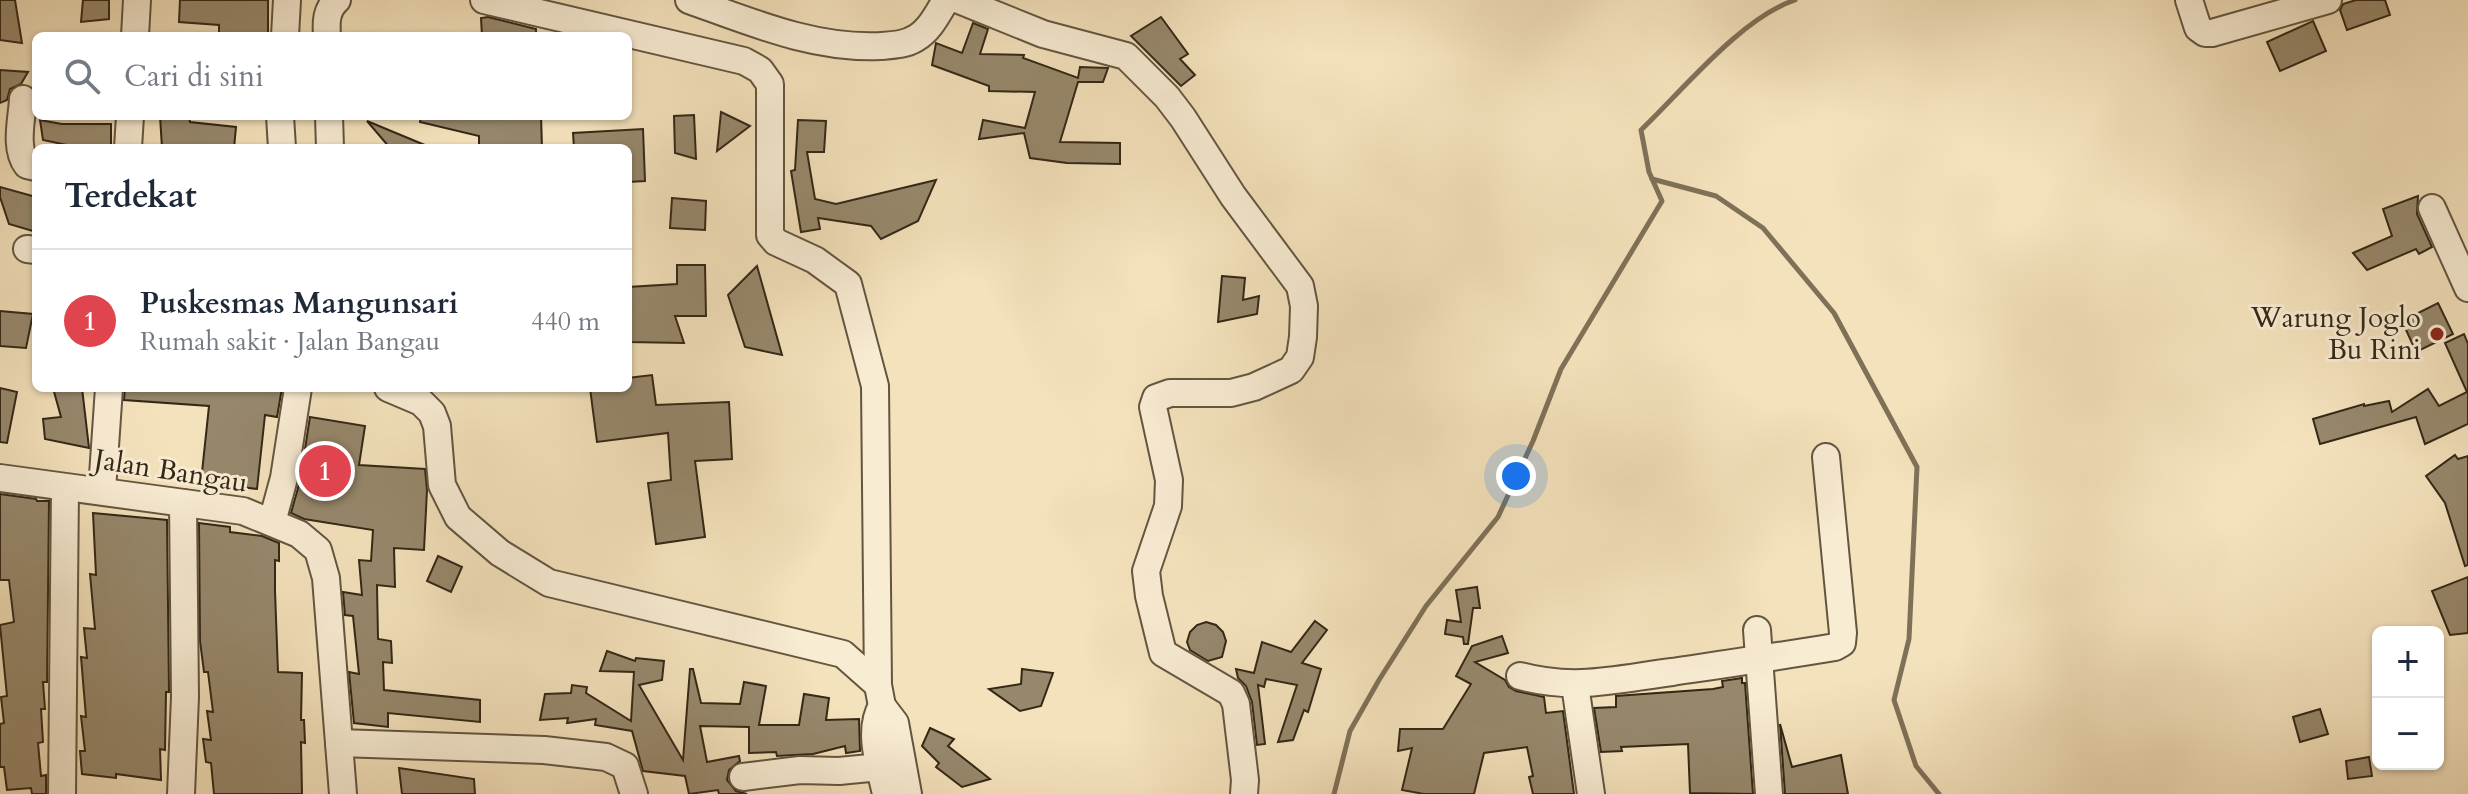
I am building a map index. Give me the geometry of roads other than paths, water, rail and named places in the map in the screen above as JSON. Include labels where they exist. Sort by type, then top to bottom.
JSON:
[{"type":"street","points":[[135,32],[137,0]]},
{"type":"street","points":[[285,32],[287,0]]},
{"type":"street","points":[[327,32],[330,7],[337,0]]},
{"type":"street","points":[[484,0],[620,32]]},
{"type":"street","points":[[689,0],[783,34],[858,47],[905,44],[919,37],[935,20],[946,0]]},
{"type":"street","points":[[2189,0],[2198,28],[2205,33],[2328,0]]},
{"type":"street","points":[[964,2],[1043,34],[1126,56],[1167,97],[1183,118],[1233,196],[1300,286],[1304,306],[1303,337],[1300,357],[1291,370],[1254,387],[1231,393],[1170,393],[1156,398],[1153,407],[1169,480],[1168,506],[1146,571],[1155,625],[1163,653],[1231,693],[1236,704],[1244,794]]},
{"type":"street","points":[[632,35],[744,61],[760,70],[770,84],[770,235],[776,242],[815,260],[848,284],[875,386],[880,695],[874,728],[880,767],[906,790]]},
{"type":"street","points":[[23,99],[22,158],[32,166]]},
{"type":"street","points":[[128,144],[130,120]]},
{"type":"street","points":[[280,120],[282,144]]},
{"type":"street","points":[[329,120],[330,144]]},
{"type":"street","points":[[2432,208],[2468,288]]},
{"type":"street","points":[[102,490],[109,392]]},
{"type":"street","points":[[272,522],[284,478],[297,392]]},
{"type":"street","points":[[397,392],[421,402],[432,413],[437,426],[442,485],[458,517],[500,553],[549,583],[843,654],[880,695],[895,723],[906,790]]},
{"type":"street","points":[[1520,676],[1575,685],[1760,660],[1835,647],[1842,643],[1826,457]]},
{"type":"street","name":"Jalan Bangau","points":[[0,478],[243,511],[299,534],[318,550],[323,561],[343,794]]},
{"type":"street","points":[[62,794],[65,489]]},
{"type":"street","points":[[181,794],[185,697],[183,503]]},
{"type":"street","points":[[1757,630],[1769,794]]},
{"type":"street","points":[[1575,685],[1591,794]]},
{"type":"street","points":[[339,743],[544,750],[606,757],[625,766],[634,794]]},
{"type":"street","points":[[743,777],[800,770],[880,767]]},
{"type":"waterway","points":[[1334,794],[1350,731],[1426,606],[1498,517],[1533,441],[1561,369],[1662,201],[1649,172],[1641,130],[1734,38],[1754,22],[1795,0]]},
{"type":"waterway","points":[[1652,179],[1716,196],[1763,228],[1834,313],[1917,467],[1909,639],[1894,700],[1916,766],[1939,794]]},
{"type":"place","name":"Warung Joglo Bu Rini","points":[[2437,334]]},
{"type":"place","name":"Puskesmas Mangunsari","points":[[325,471]]}]
